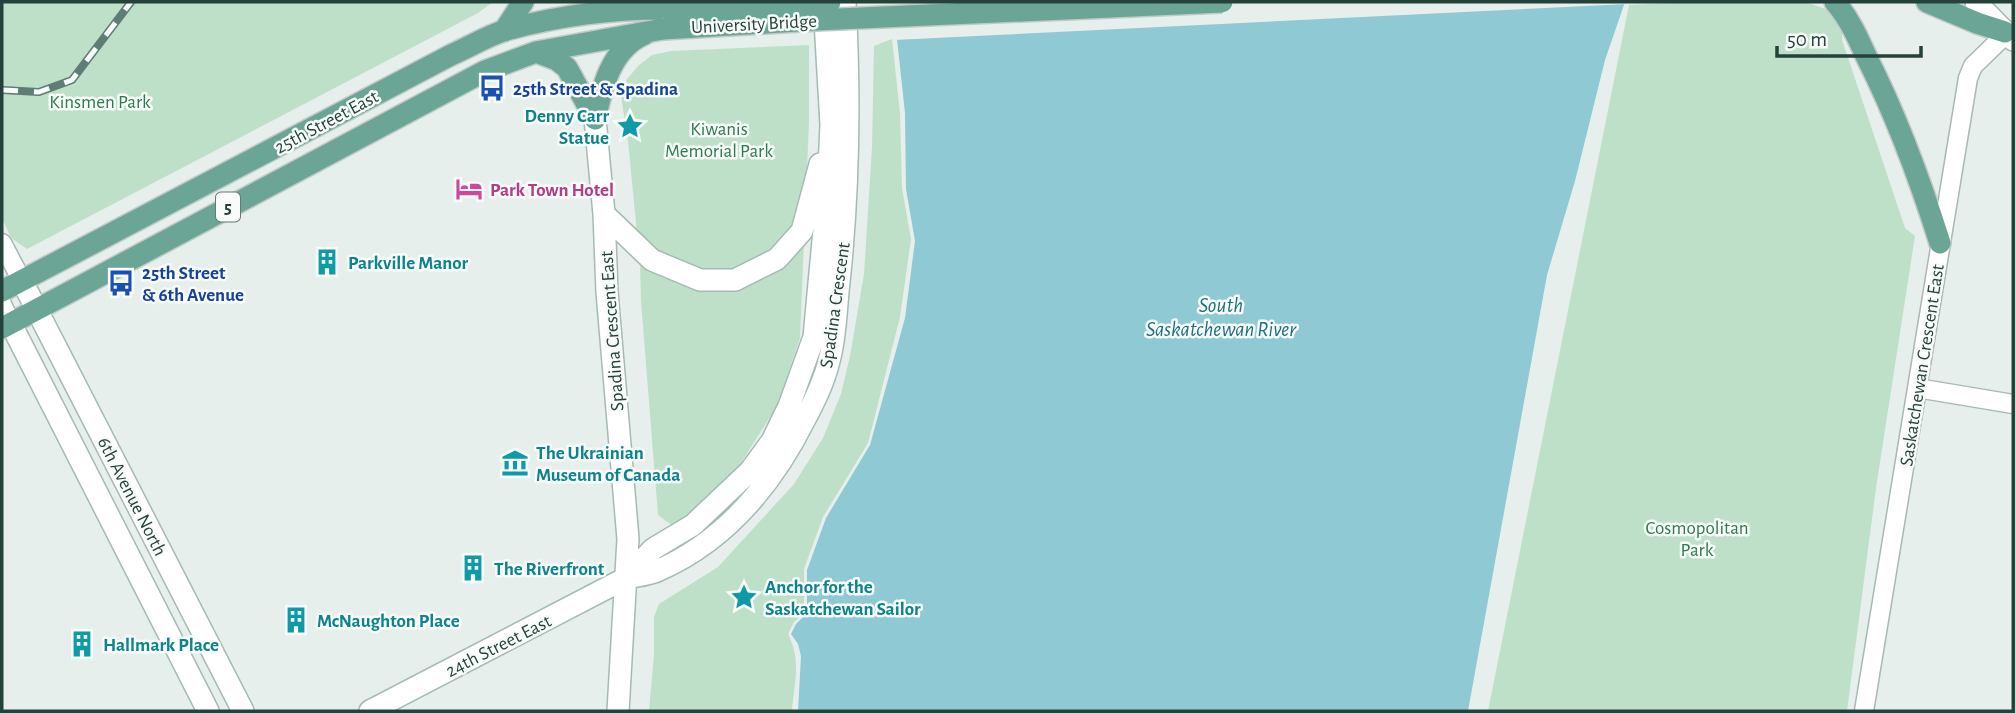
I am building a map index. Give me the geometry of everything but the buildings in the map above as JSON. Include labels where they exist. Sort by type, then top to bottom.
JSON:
[{"type":"main road","points":[[504,31],[523,2]]},
{"type":"main road","name":"University Bridge","points":[[666,19],[830,2]]},
{"type":"main road","name":"University Bridge","points":[[666,19],[816,20],[1222,2]]},
{"type":"main road","points":[[1835,2],[1854,31],[1888,102],[1940,243]]},
{"type":"main road","points":[[1927,2],[2009,35]]},
{"type":"main road","name":"25th Street East","points":[[2,291],[451,55],[504,31],[627,5],[666,19]]},
{"type":"main road","points":[[595,119],[603,85],[613,64],[626,46],[666,19]]},
{"type":"main road","name":"25th Street East","points":[[5,319],[37,310],[455,86],[510,60],[666,19]]},
{"type":"main road","points":[[536,52],[557,60],[567,68],[595,119]]},
{"type":"street","name":"Spadina Crescent","points":[[626,578],[653,550],[693,524],[750,471],[772,440],[789,406],[814,337],[831,125],[824,2]]},
{"type":"street","name":"Spadina Crescent","points":[[626,578],[656,572],[698,548],[744,510],[774,474],[822,385],[830,357],[844,228],[848,137],[845,2]]},
{"type":"street","points":[[1976,2],[2009,35]]},
{"type":"street","name":"Saskatchewan Crescent East","points":[[1864,711],[1968,78],[1973,66],[2009,35]]},
{"type":"street","name":"Spadina Crescent East","points":[[595,119],[628,539],[618,711]]},
{"type":"street","points":[[604,214],[652,260],[700,281],[735,280],[777,259],[802,231],[831,125]]},
{"type":"street","points":[[2,243],[22,281]]},
{"type":"street","name":"6th Avenue North","points":[[22,281],[243,711]]},
{"type":"street","name":"6th Avenue North","points":[[5,319],[208,711]]},
{"type":"street","points":[[1917,388],[2013,404]]},
{"type":"street","name":"24th Street East","points":[[370,711],[626,578]]},
{"type":"green space","name":"Kinsmen Park","points":[[2,2],[493,2],[478,13],[27,249],[11,238],[2,218]]},
{"type":"green space","name":"Cosmopolitan Park","points":[[1806,2],[1828,10],[1842,34],[1905,228],[1915,236],[1876,488],[1847,711],[1488,711],[1629,5]]},
{"type":"green space","points":[[892,39],[900,113],[902,188],[911,239],[900,317],[868,443],[823,517],[804,569],[804,613],[794,622],[788,634],[796,663],[792,711],[649,711],[654,617],[659,604],[718,567],[794,484],[823,438],[841,394],[864,274],[872,147],[874,46]]},
{"type":"green space","name":"Kiwanis Memorial Park","points":[[809,45],[809,122],[800,338],[777,406],[741,463],[692,513],[673,526],[658,515],[640,264],[621,96],[627,79],[652,55],[671,51]]},
{"type":"water","name":"South Saskatchewan River","points":[[893,2],[1625,2],[1605,60],[1575,181],[1547,275],[1468,711],[798,711],[801,656],[798,644],[791,634],[807,613],[807,570],[826,518],[870,445],[905,318],[915,241],[906,189],[905,113]]},
{"type":"pier","points":[[890,2],[1629,2],[894,40]]},
{"type":"railway","points":[[2,90],[39,92],[72,80],[131,2]]},
{"type":"place","name":"25th Street & Spadina","points":[[492,88]]},
{"type":"place","name":"Denny Carr Statue","points":[[630,126]]},
{"type":"place","name":"Park Town Hotel","points":[[469,189]]},
{"type":"place","name":"Parkville Manor","points":[[327,262]]},
{"type":"place","name":"25th Street & 6th Avenue","points":[[121,283]]},
{"type":"place","name":"The Ukrainian Museum of Canada","points":[[515,463]]},
{"type":"place","name":"The Riverfront","points":[[473,568]]},
{"type":"place","name":"Anchor for the Saskatchewan Sailor","points":[[744,597]]},
{"type":"place","name":"McNaughton Place","points":[[296,620]]},
{"type":"place","name":"Hallmark Place","points":[[82,644]]}]
